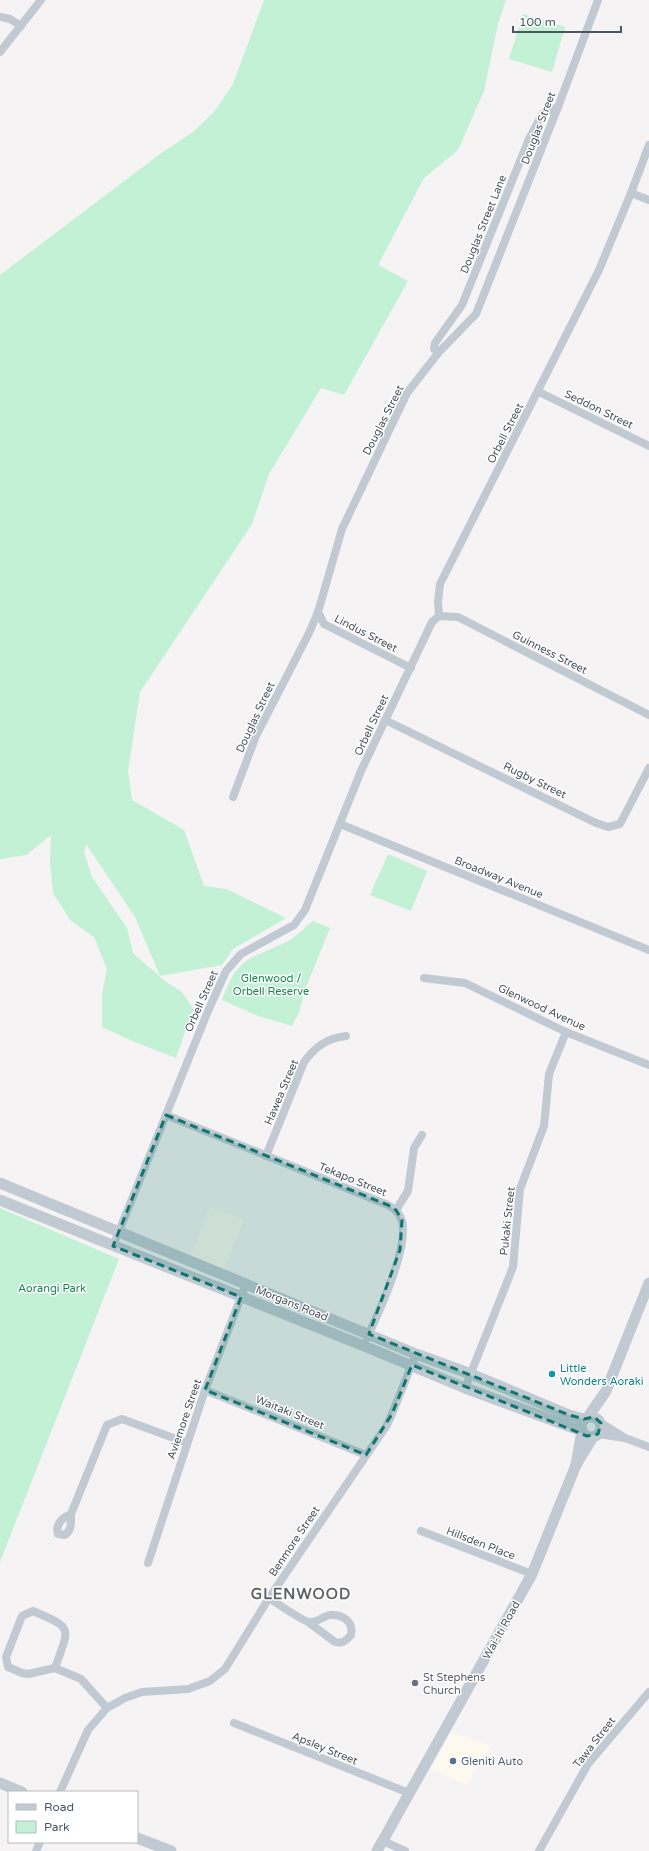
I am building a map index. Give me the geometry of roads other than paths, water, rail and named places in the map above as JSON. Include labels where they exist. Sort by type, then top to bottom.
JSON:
[{"type":"street","points":[[0,52],[41,0]]},
{"type":"street","name":"Douglas Street","points":[[233,797],[256,736],[309,633],[318,612],[342,529],[407,392],[439,352],[476,314],[558,107],[598,0]]},
{"type":"street","points":[[0,17],[10,19],[21,26]]},
{"type":"street","name":"Douglas Street Lane","points":[[439,352],[434,349],[436,343],[462,305],[529,139],[543,113],[558,107]]},
{"type":"street","name":"Orbell Street","points":[[113,1246],[208,1011],[226,971],[241,954],[285,931],[298,922],[310,898],[359,776],[432,622],[439,616],[438,602],[440,584],[539,392],[599,270],[649,146]]},
{"type":"street","points":[[630,193],[649,200]]},
{"type":"street","name":"Seddon Street","points":[[539,392],[649,446]]},
{"type":"street","name":"Lindus Street","points":[[318,612],[324,624],[411,668]]},
{"type":"street","name":"Guinness Street","points":[[439,616],[458,617],[649,715]]},
{"type":"street","name":"Rugby Street","points":[[385,720],[596,823],[608,826],[620,824],[649,768]]},
{"type":"street","name":"Broadway Avenue","points":[[340,824],[649,950]]},
{"type":"street","name":"Glenwood Avenue","points":[[424,978],[465,983],[566,1032],[649,1065]]},
{"type":"street","name":"Pukaki Street","points":[[465,1388],[513,1267],[520,1189],[544,1126],[549,1074],[566,1032]]},
{"type":"street","name":"Hawea Street","points":[[266,1156],[304,1062],[314,1050],[324,1042],[331,1038],[346,1036]]},
{"type":"street","name":"Tekapo Street","points":[[166,1115],[388,1205],[396,1210]]},
{"type":"street","points":[[364,1346],[394,1271],[400,1250],[403,1225],[396,1210],[408,1191],[414,1148],[422,1135]]},
{"type":"street","points":[[0,1200],[3,1184]]},
{"type":"street","name":"Morgans Road","points":[[3,1184],[416,1354],[470,1374],[557,1410],[586,1418]]},
{"type":"street","name":"Morgans Road","points":[[0,1200],[412,1365],[465,1388],[582,1432]]},
{"type":"street","name":"Wai-Iti Road","points":[[380,1846],[532,1574],[576,1465],[598,1429],[606,1391],[649,1283]]},
{"type":"street","name":"Aviemore Street","points":[[148,1562],[205,1390],[246,1284]]},
{"type":"street","name":"Benmore Street","points":[[60,1791],[88,1730],[107,1708],[125,1698],[142,1692],[188,1689],[210,1680],[225,1669],[269,1598],[392,1414],[416,1354]]},
{"type":"street","name":"Waitaki Street","points":[[205,1390],[366,1455]]},
{"type":"street","name":"Wai-Iti Road","points":[[586,1418],[606,1391]]},
{"type":"street","points":[[594,1417],[598,1429],[588,1436],[582,1432],[581,1425],[586,1418],[594,1417]]},
{"type":"street","points":[[71,1514],[107,1425],[122,1420],[187,1443]]},
{"type":"street","points":[[598,1429],[649,1447]]},
{"type":"street","name":"Wai-Iti Road","points":[[576,1465],[582,1432]]},
{"type":"street","name":"Hillsden Place","points":[[421,1531],[532,1574]]},
{"type":"street","points":[[269,1598],[308,1622],[335,1642],[340,1644],[351,1635],[351,1626],[349,1621],[344,1618],[330,1615],[318,1621],[308,1622]]},
{"type":"street","points":[[55,1668],[66,1636],[64,1627],[58,1622],[33,1610],[28,1611],[22,1616],[6,1657],[8,1667],[28,1674],[55,1668],[81,1679],[107,1708]]},
{"type":"street","name":"Tawa Street","points":[[539,1851],[588,1764],[649,1692]]},
{"type":"street","name":"Apsley Street","points":[[234,1723],[409,1793]]},
{"type":"street","points":[[0,1783],[20,1791]]},
{"type":"street","points":[[138,1838],[171,1851]]},
{"type":"street","points":[[380,1846],[405,1851]]},
{"type":"place","name":"Little Wonders Aoraki","points":[[552,1374]]},
{"type":"place","name":"St Stephens Church","points":[[415,1683]]},
{"type":"place","name":"Gleniti Auto","points":[[453,1761]]},
{"type":"district","name":"GLENWOOD","points":[[301,1594]]},
{"type":"park label","name":"Glenwood / Orbell Reserve","points":[[271,984]]},
{"type":"park label","name":"Aorangi Park","points":[[52,1288]]}]
